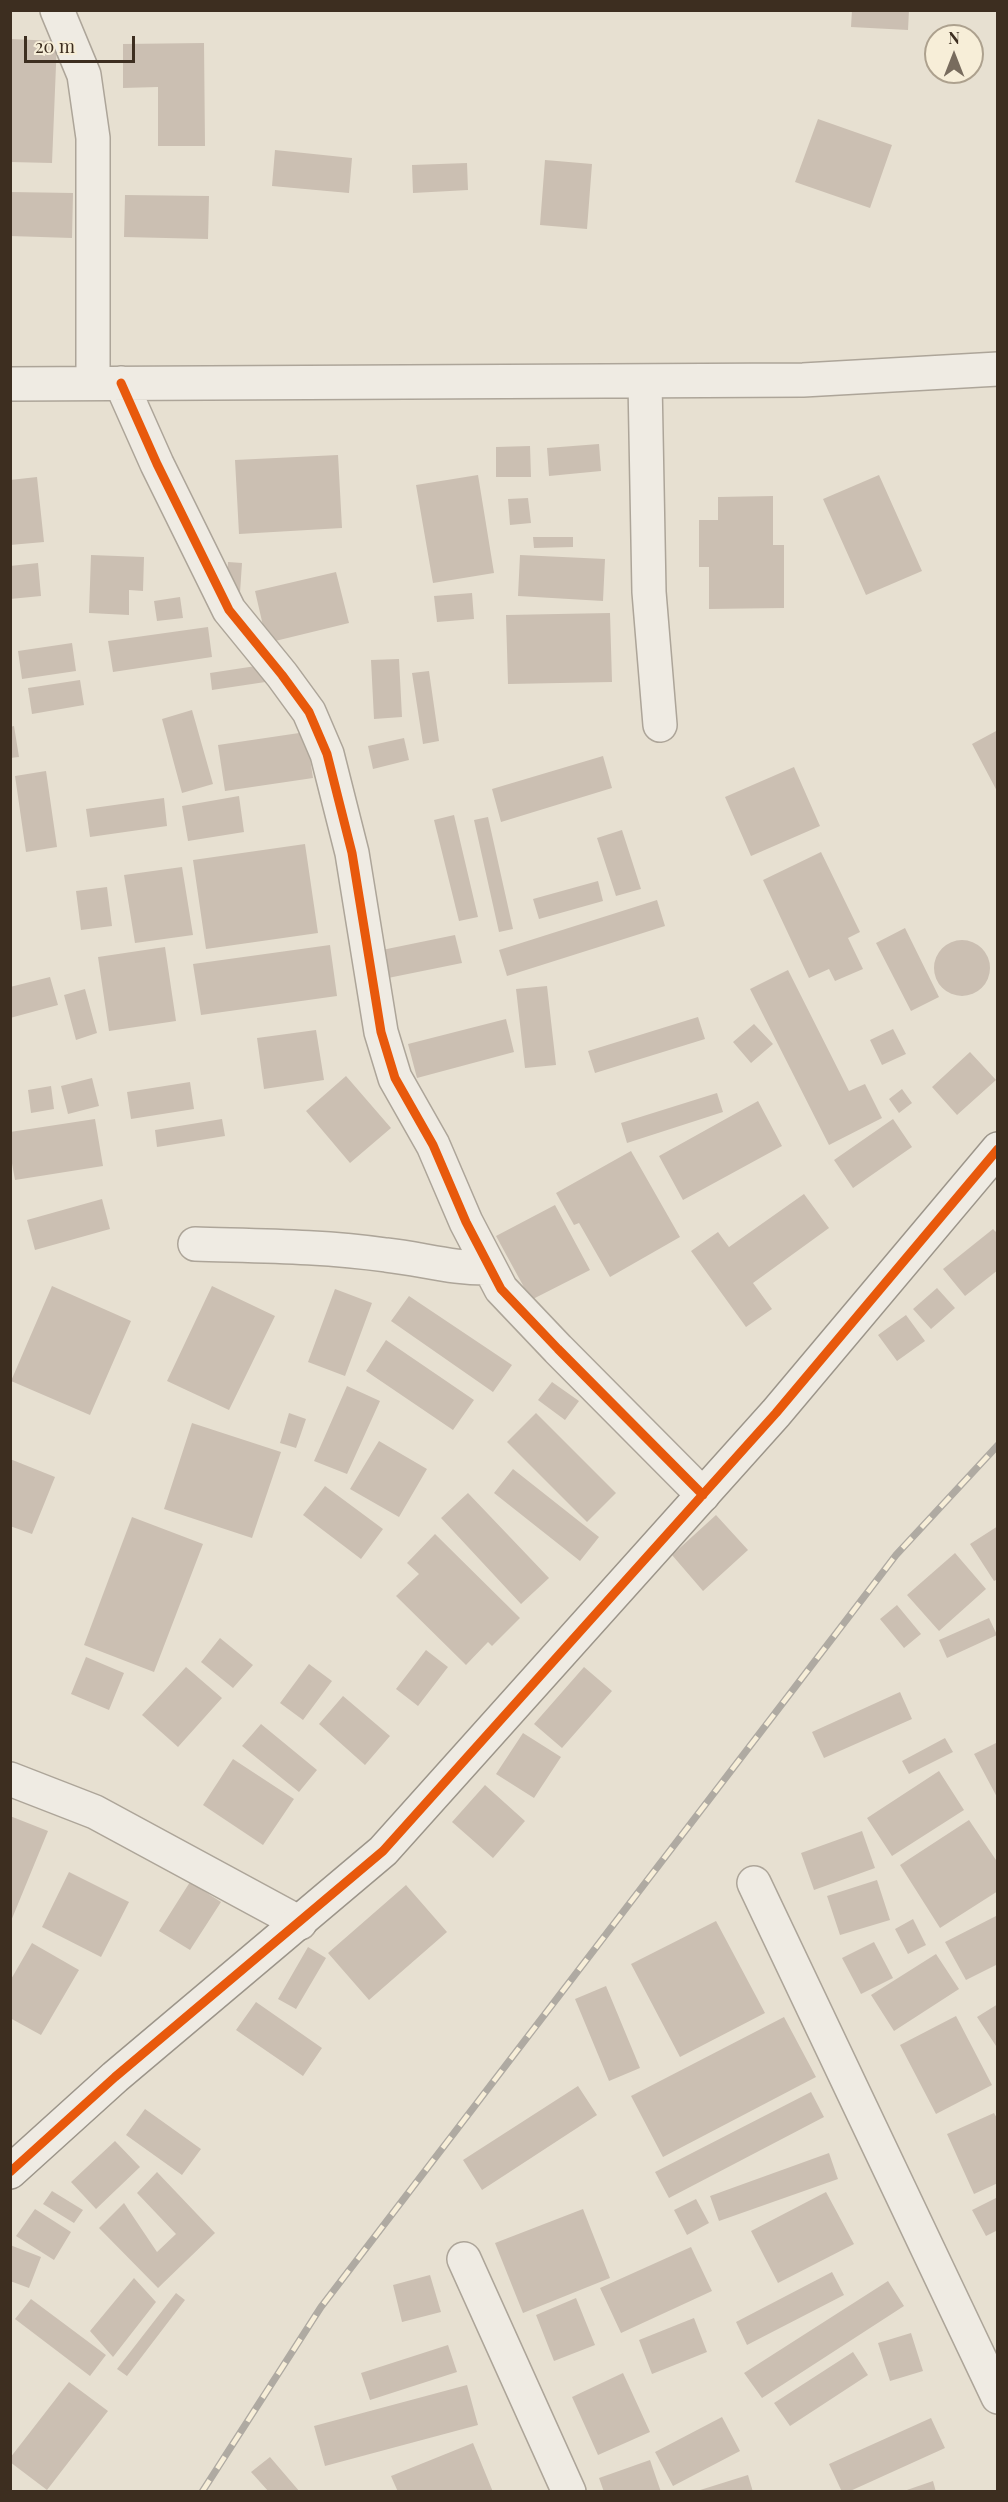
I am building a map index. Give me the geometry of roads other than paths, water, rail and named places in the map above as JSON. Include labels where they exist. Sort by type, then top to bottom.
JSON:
[{"type":"street","points":[[57,10],[84,75],[93,138],[107,383],[157,464],[229,610],[309,712],[327,754],[352,854],[381,1032],[395,1078],[433,1145],[466,1222],[501,1289],[703,1495]]},
{"type":"street","points":[[10,384],[803,380],[998,369]]},
{"type":"street","points":[[645,381],[648,592],[660,725]]},
{"type":"street","points":[[10,2172],[115,2077],[383,1851],[776,1413],[998,1149]]},
{"type":"street","points":[[195,1244],[288,1247],[376,1254],[461,1269],[490,1268]]},
{"type":"street","points":[[10,1779],[94,1812],[300,1923]]},
{"type":"street","points":[[754,1883],[998,2397]]},
{"type":"street","points":[[464,2259],[569,2492]]},
{"type":"railway","points":[[202,2492],[321,2307],[896,1555],[998,1445]]}]
